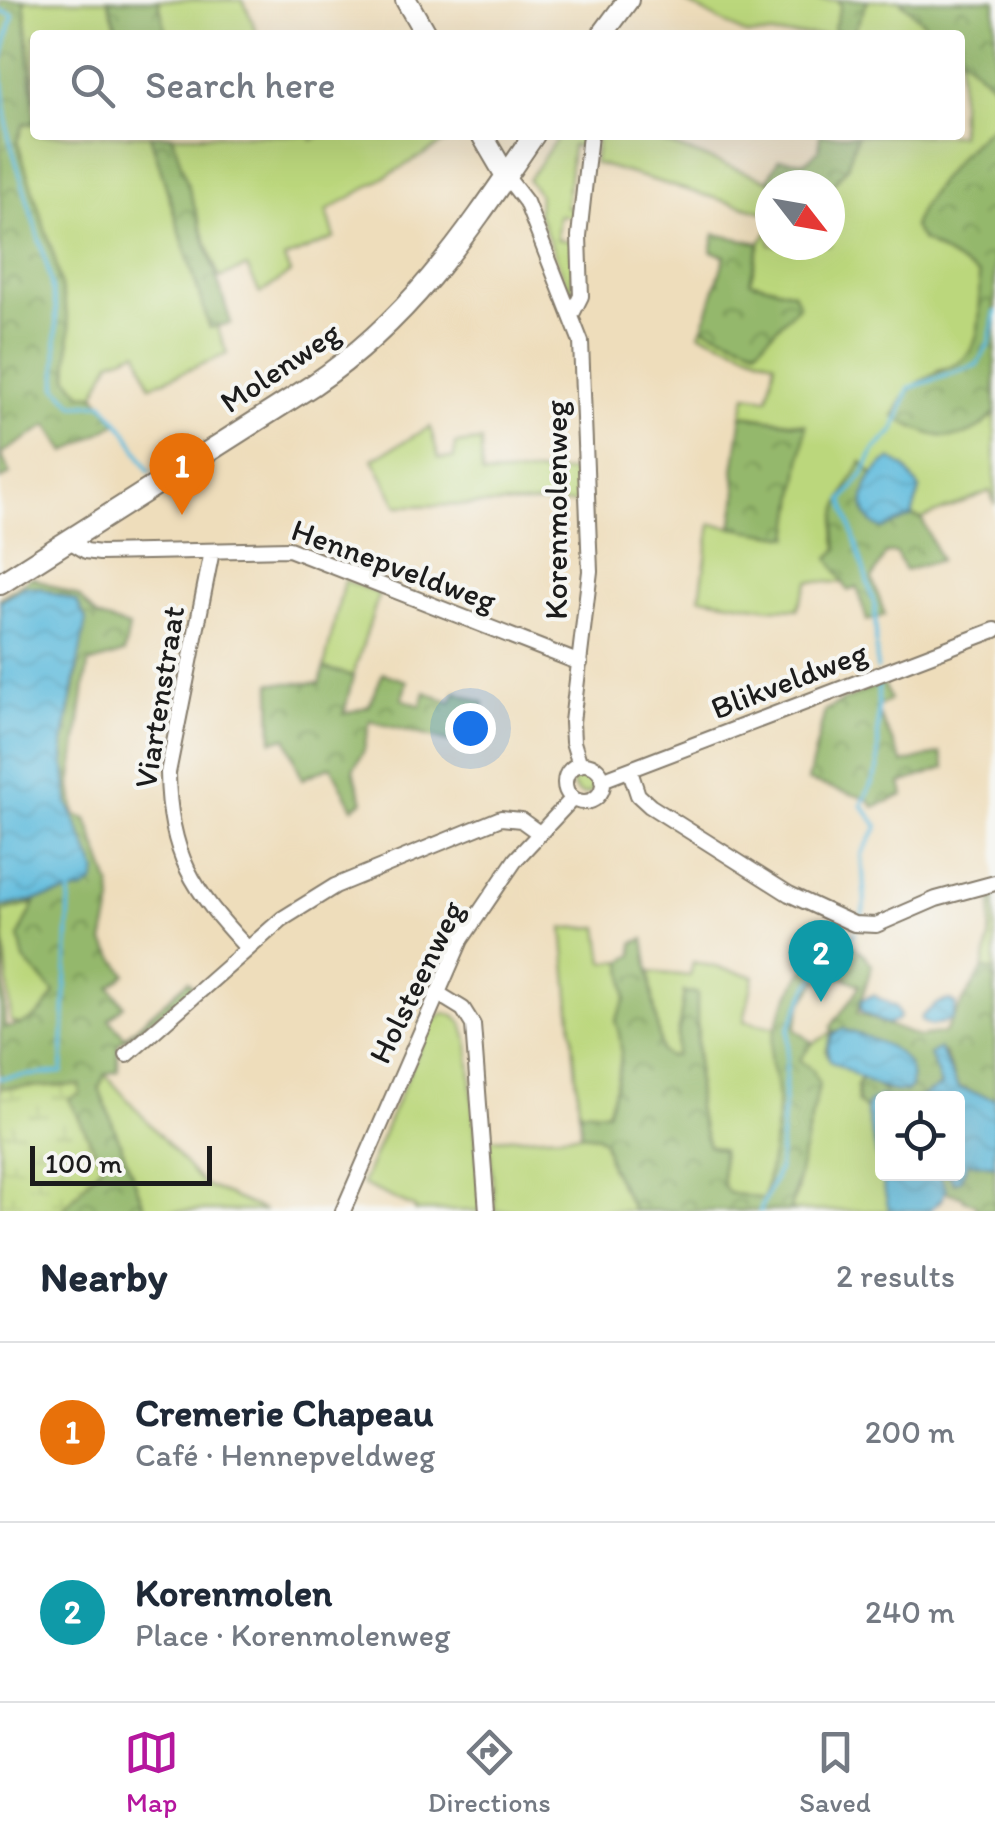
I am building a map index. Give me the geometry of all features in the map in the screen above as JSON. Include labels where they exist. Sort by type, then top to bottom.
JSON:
[{"type":"street","points":[[406,0],[423,30]]},
{"type":"street","points":[[606,30],[628,0]]},
{"type":"street","points":[[485,140],[506,176]]},
{"type":"street","name":"Molenweg","points":[[0,584],[359,352],[429,282],[531,140]]},
{"type":"street","name":"Korenmolenweg","points":[[572,314],[581,296],[579,236],[589,140]]},
{"type":"street","name":"Korenmolenweg","points":[[506,176],[526,202],[581,342],[590,571],[572,722],[580,765]]},
{"type":"street","name":"Hennepveldweg","points":[[68,540],[100,553],[272,548],[308,555],[580,663]]},
{"type":"street","name":"Viartenstraat","points":[[212,551],[168,774],[169,805],[176,849],[196,886],[247,948]]},
{"type":"street","name":"Blikveldweg","points":[[602,780],[995,630]]},
{"type":"street","points":[[580,765],[592,766],[602,780],[601,790],[593,800],[582,802],[567,793],[565,781],[570,771],[580,765]]},
{"type":"street","points":[[630,771],[638,795],[650,806],[789,894],[854,924],[876,925],[936,899],[995,883]]},
{"type":"street","name":"Holsteenweg","points":[[343,1211],[461,940],[489,896],[572,798]]},
{"type":"street","points":[[128,1055],[282,919],[336,886],[507,817],[521,820],[539,833]]},
{"type":"street","points":[[436,994],[463,1008],[473,1025],[488,1211]]},
{"type":"green space","points":[[0,0],[24,0],[30,124],[24,123],[17,141],[55,260],[70,329],[68,377],[82,394],[95,394],[117,423],[66,452],[48,425],[1,454],[10,474],[0,480]]},
{"type":"green space","points":[[24,0],[108,0],[117,30],[30,30],[30,55]]},
{"type":"green space","points":[[108,0],[158,0],[166,30],[117,30]]},
{"type":"green space","points":[[158,0],[243,0],[256,30],[166,30]]},
{"type":"green space","points":[[681,0],[837,0],[841,5],[834,30],[738,30]]},
{"type":"green space","points":[[837,0],[868,0],[854,30],[834,30],[841,5]]},
{"type":"green space","points":[[868,0],[899,0],[932,30],[854,30]]},
{"type":"green space","points":[[899,0],[995,0],[995,86],[965,59],[965,30],[932,30]]},
{"type":"green space","points":[[965,59],[995,86],[995,123],[948,170],[913,227],[922,240],[979,274],[979,321],[969,355],[959,364],[937,370],[913,427],[937,435],[957,436],[976,430],[995,413],[995,505],[990,491],[922,519],[912,516],[920,489],[905,468],[891,459],[874,476],[862,462],[835,539],[838,549],[830,558],[844,583],[809,581],[797,609],[700,597],[711,524],[790,536],[805,424],[742,415],[746,395],[768,398],[775,362],[700,333],[703,327],[757,348],[793,292],[750,281],[756,260],[845,260],[845,170],[855,140],[965,140]]},
{"type":"green space","points":[[24,123],[30,124],[30,140],[152,140],[209,327],[217,326],[227,354],[150,386],[138,351],[111,361],[95,394],[82,394],[68,377],[70,329],[55,260],[17,141]]},
{"type":"green space","points":[[995,123],[995,413],[971,432],[947,437],[934,435],[894,417],[912,388],[956,364],[973,346],[979,320],[979,275],[922,240],[913,227],[948,170]]},
{"type":"green space","points":[[152,140],[174,140],[231,323],[210,328]]},
{"type":"green space","points":[[171,140],[448,140],[327,211],[335,238],[284,259],[290,273],[260,294],[247,267],[219,278]]},
{"type":"green space","points":[[556,140],[582,140],[581,146],[572,146],[566,208],[576,209],[575,217],[559,215],[557,239],[572,241],[573,293],[538,213],[539,194],[528,180]]},
{"type":"green space","points":[[596,140],[657,140],[755,176],[755,210],[594,163]]},
{"type":"green space","points":[[820,140],[855,140],[845,170],[773,170],[779,159],[805,162],[819,150]]},
{"type":"green space","points":[[715,234],[755,242],[750,281],[793,292],[799,305],[757,348],[703,327],[725,256],[711,251]]},
{"type":"green space","points":[[742,415],[806,425],[790,537],[732,528],[737,495],[734,470]]},
{"type":"green space","points":[[430,427],[439,458],[454,458],[455,444],[481,441],[482,475],[581,471],[582,503],[398,506],[373,459]]},
{"type":"green space","points":[[862,462],[874,476],[864,498],[869,519],[883,528],[912,516],[922,519],[940,560],[905,571],[896,553],[886,553],[872,579],[885,615],[867,621],[857,587],[848,591],[829,558],[838,549],[835,526],[840,504]]},
{"type":"green space","points":[[32,577],[79,597],[97,617],[129,627],[124,653],[88,664],[71,785],[75,815],[87,819],[111,887],[112,903],[103,942],[126,974],[110,987],[124,1005],[109,1019],[125,1037],[188,981],[194,988],[118,1044],[118,1071],[105,1074],[99,1088],[146,1211],[62,1211],[102,1164],[68,1098],[79,1085],[0,1088],[0,907],[83,890],[91,863],[68,803],[63,745],[78,669],[0,603],[0,598]],"holes":[[[35,903],[19,936],[24,960],[55,993],[35,1017],[5,1028],[2,912]]]},
{"type":"green space","points":[[344,580],[379,594],[353,676],[324,668]]},
{"type":"green space","points":[[324,668],[353,676],[344,714],[369,706],[383,673],[407,681],[402,699],[421,706],[425,692],[451,703],[456,692],[484,703],[479,722],[492,726],[484,751],[370,721],[364,750],[353,770],[363,801],[353,808],[331,766],[302,779],[286,737],[272,741],[271,683],[320,683]]},
{"type":"green space","points":[[883,682],[890,700],[876,708],[903,763],[941,753],[945,768],[901,783],[904,795],[874,807],[868,799],[808,781],[825,710]]},
{"type":"green space","points":[[584,772],[592,775],[592,791],[584,794],[576,791],[573,783],[576,775]]},
{"type":"green space","points":[[995,891],[995,971],[983,969]]},
{"type":"green space","points":[[36,903],[23,933],[23,952],[56,992],[42,1015],[23,1025],[11,1022],[2,911]]},
{"type":"green space","points":[[599,927],[604,962],[623,961],[626,999],[616,1021],[621,1056],[607,1113],[579,1110],[563,928]]},
{"type":"green space","points":[[839,934],[872,965],[857,1013],[918,1037],[944,1033],[983,969],[995,971],[995,1099],[958,1088],[944,1052],[930,1054],[941,1083],[939,1088],[885,1091],[843,1029],[832,1033],[831,1027],[860,985],[843,977],[817,981],[802,1003],[795,1029],[813,1043],[799,1060],[813,1070],[819,1085],[791,1207],[794,1211],[634,1211],[610,1166],[604,1141],[598,1136],[581,1134],[579,1110],[607,1112],[611,1100],[621,1055],[615,1021],[626,999],[623,961],[633,955],[633,943],[644,939],[661,1051],[667,1056],[675,1056],[684,992],[697,993],[697,1109],[709,1146],[722,1150],[723,1185],[729,1193],[764,1199],[777,1117],[771,1044],[792,989],[827,943]]},
{"type":"green space","points":[[693,962],[754,976],[744,1021],[777,1028],[773,1053],[777,1116],[764,1199],[729,1193],[723,1185],[722,1151],[709,1147],[697,1109],[698,1027],[684,993],[675,1056],[667,1057],[661,1051],[649,972],[690,976]]},
{"type":"green space","points":[[444,1013],[461,1022],[468,1040],[482,1211],[415,1211],[362,1184],[430,1023]]},
{"type":"green space","points":[[832,1033],[826,1051],[830,1061],[863,1076],[857,1086],[858,1103],[866,1110],[875,1148],[875,1181],[883,1181],[890,1211],[791,1208],[798,1188],[798,1061],[813,1043]]},
{"type":"green space","points":[[105,1074],[203,1184],[265,1211],[146,1211],[99,1088]]},
{"type":"green space","points":[[863,1076],[883,1091],[875,1091],[875,1100],[866,1110],[858,1103],[857,1086]]},
{"type":"green space","points":[[79,1085],[80,1094],[69,1099],[102,1164],[62,1211],[0,1211],[0,1088]]},
{"type":"green space","points":[[598,1136],[604,1141],[610,1167],[634,1211],[495,1211],[489,1139]]},
{"type":"green space","points":[[968,1162],[995,1166],[995,1211],[977,1211],[975,1204],[962,1196],[945,1192],[941,1181],[965,1181]]},
{"type":"water","points":[[891,459],[905,468],[920,489],[912,516],[883,529],[866,515],[865,494],[875,473]]},
{"type":"water","points":[[25,586],[77,602],[86,620],[63,745],[68,803],[97,872],[94,883],[83,890],[0,907],[0,601]]},
{"type":"water","points":[[873,995],[896,1007],[900,1017],[886,1023],[861,1011],[861,1000]]},
{"type":"water","points":[[949,1000],[956,1004],[952,1020],[931,1026],[921,1021],[938,1003]]},
{"type":"water","points":[[843,1029],[890,1048],[907,1063],[911,1087],[907,1091],[886,1089],[830,1061],[829,1042]]},
{"type":"water","points":[[939,1048],[958,1088],[995,1099],[995,1166],[968,1162],[965,1169],[965,1091],[932,1091],[941,1086],[930,1054]]},
{"type":"water","points":[[875,1100],[875,1149],[866,1110]]},
{"type":"water","points":[[882,1181],[942,1181],[946,1189],[929,1211],[889,1210]]},
{"type":"waterway","points":[[0,11],[13,15],[1,63],[8,134],[56,309],[57,387],[74,405],[103,403],[128,434],[149,471]]},
{"type":"waterway","points":[[877,669],[875,607],[843,500],[863,475],[874,450],[894,431],[909,388],[977,365],[989,343],[995,312]]},
{"type":"waterway","points":[[862,915],[862,854],[878,826],[862,805],[878,769],[878,678]]},
{"type":"waterway","points":[[0,1078],[62,1072],[70,890]]},
{"type":"waterway","points":[[760,1211],[779,1168],[789,1028],[809,985],[855,932]]},
{"type":"place","name":"Cremerie Chapeau","points":[[182,515]]},
{"type":"place","name":"Korenmolen","points":[[821,1002]]}]
